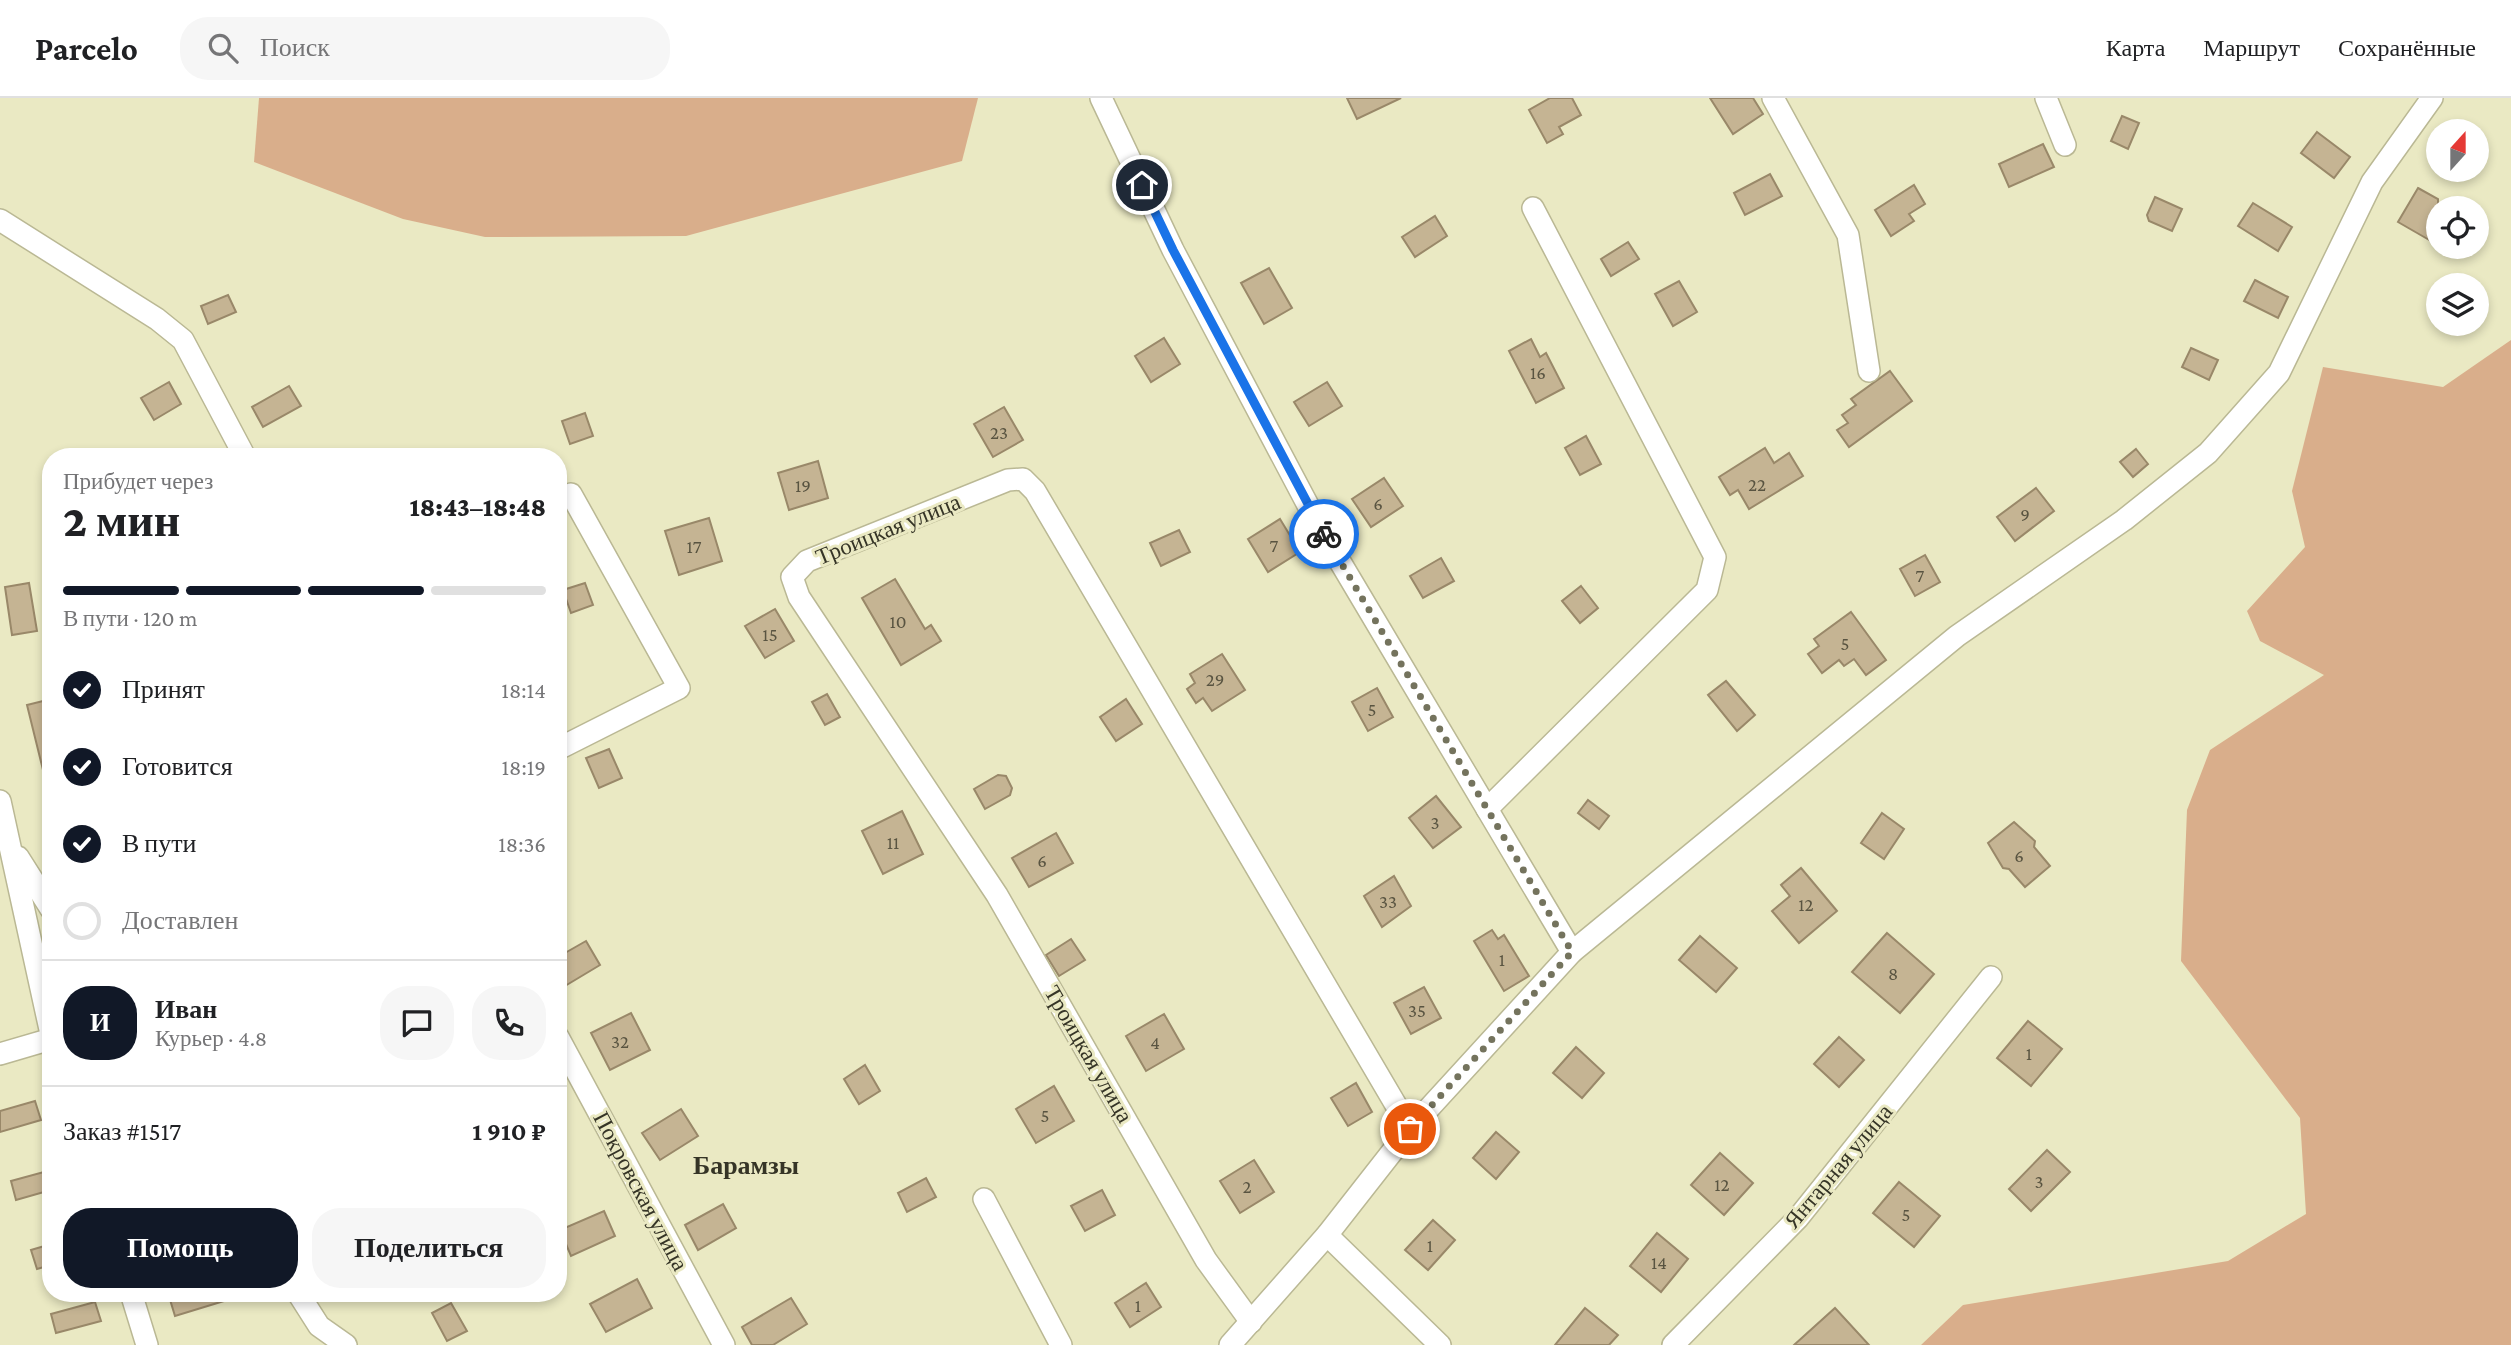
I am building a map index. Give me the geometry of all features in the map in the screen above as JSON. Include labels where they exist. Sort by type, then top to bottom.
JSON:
[{"type":"street","points":[[1101,98],[1173,250],[1320,528],[1572,952]]},
{"type":"street","points":[[1773,98],[1848,236],[1869,370]]},
{"type":"street","points":[[2046,98],[2065,145]]},
{"type":"street","points":[[1230,1345],[1327,1236],[1410,1129],[1572,952],[1957,636],[2124,520],[2208,453],[2278,373],[2372,181],[2432,98]]},
{"type":"street","points":[[1487,809],[1707,590],[1715,557],[1533,208]]},
{"type":"street","points":[[0,219],[157,319],[183,340],[240,448]]},
{"type":"street","name":"Троицкая улица","points":[[1251,1322],[1206,1261],[998,895],[799,597],[792,577],[807,561],[1008,480],[1023,479],[1035,491],[1410,1129]]},
{"type":"street","points":[[567,744],[679,688],[571,494]]},
{"type":"street","points":[[0,801],[42,995]]},
{"type":"street","points":[[9,845],[42,895]]},
{"type":"street","name":"Янтарная улица","points":[[1674,1345],[1798,1218],[1991,977]]},
{"type":"street","points":[[0,1054],[42,1039]]},
{"type":"street","name":"Покровская улица","points":[[567,1054],[724,1345]]},
{"type":"street","points":[[984,1199],[1061,1345]]},
{"type":"street","points":[[1327,1236],[1440,1345]]},
{"type":"street","points":[[134,1302],[147,1345]]},
{"type":"street","points":[[304,1302],[319,1326],[346,1345]]},
{"type":"shaded area","points":[[259,98],[978,98],[962,161],[686,236],[485,237],[403,219],[254,162]]},
{"type":"shaded area","points":[[2511,340],[2511,1345],[1921,1345],[1963,1305],[2228,1261],[2306,1214],[2300,1118],[2181,961],[2187,810],[2210,750],[2324,675],[2260,641],[2247,611],[2305,547],[2292,491],[2323,367],[2443,387]]},
{"type":"building","points":[[1347,98],[1401,98],[1357,119]]},
{"type":"building","points":[[1550,98],[1572,98],[1581,115],[1559,127],[1563,134],[1547,143],[1529,110]]},
{"type":"building","points":[[1710,98],[1753,98],[1763,114],[1733,134]]},
{"type":"building","points":[[2122,116],[2139,123],[2128,149],[2111,141]]},
{"type":"building","points":[[2317,132],[2350,157],[2334,178],[2301,153]]},
{"type":"building","points":[[2043,144],[2054,167],[2009,187],[1999,164]]},
{"type":"building","points":[[1770,174],[1782,196],[1745,215],[1734,193]]},
{"type":"building","points":[[1914,185],[1925,204],[1909,214],[1914,221],[1891,236],[1875,210]]},
{"type":"building","points":[[2418,188],[2433,196],[2426,196],[2426,238],[2398,222]]},
{"type":"building","points":[[2155,197],[2182,209],[2172,231],[2149,221],[2147,215]]},
{"type":"building","points":[[2253,203],[2292,227],[2278,251],[2238,226]]},
{"type":"building","points":[[1435,216],[1447,236],[1415,257],[1402,237]]},
{"type":"building","points":[[1628,242],[1639,259],[1611,276],[1601,259]]},
{"type":"building","points":[[1269,268],[1292,308],[1264,324],[1241,283]]},
{"type":"building","points":[[2255,280],[2288,297],[2278,318],[2244,301]]},
{"type":"building","points":[[1679,281],[1697,312],[1673,326],[1655,294]]},
{"type":"building","points":[[228,295],[236,312],[208,324],[201,306]]},
{"type":"building","points":[[1164,338],[1180,364],[1151,382],[1135,356]]},
{"type":"building","points":[[1531,339],[1540,357],[1546,353],[1564,388],[1536,403],[1509,351]]},
{"type":"building","points":[[2191,348],[2218,360],[2209,380],[2182,367]]},
{"type":"building","points":[[1890,371],[1912,401],[1849,447],[1837,430],[1848,423],[1842,415],[1856,405],[1851,399]]},
{"type":"building","points":[[169,382],[181,404],[154,420],[141,398]]},
{"type":"building","points":[[1327,382],[1342,406],[1309,426],[1294,402]]},
{"type":"building","points":[[289,386],[301,406],[263,427],[252,407]]},
{"type":"building","points":[[1004,407],[1023,440],[993,457],[974,424]]},
{"type":"building","points":[[585,413],[593,436],[570,444],[562,421]]},
{"type":"building","points":[[1586,436],[1601,464],[1580,475],[1565,448]]},
{"type":"building","points":[[1765,448],[1774,463],[1789,453],[1803,476],[1749,509],[1738,490],[1730,495],[1719,477]]},
{"type":"building","points":[[2136,449],[2148,464],[2133,477],[2120,462]]},
{"type":"building","points":[[818,461],[828,498],[789,510],[778,473]]},
{"type":"building","points":[[1384,478],[1403,506],[1371,527],[1352,499]]},
{"type":"building","points":[[2036,488],[2054,511],[2015,541],[1997,517]]},
{"type":"building","points":[[709,518],[722,561],[679,575],[665,531]]},
{"type":"building","points":[[1280,519],[1300,552],[1268,572],[1248,539]]},
{"type":"building","points":[[1179,530],[1190,552],[1161,566],[1150,543]]},
{"type":"building","points":[[1925,555],[1940,582],[1915,596],[1900,569]]},
{"type":"building","points":[[1441,558],[1454,581],[1423,598],[1410,576]]},
{"type":"building","points":[[895,579],[925,629],[931,625],[941,641],[901,665],[862,598]]},
{"type":"building","points":[[29,583],[37,631],[12,635],[5,587]]},
{"type":"building","points":[[585,583],[593,605],[571,613],[567,589]]},
{"type":"building","points":[[1581,586],[1598,608],[1580,623],[1562,601]]},
{"type":"building","points":[[775,609],[794,641],[765,658],[745,626]]},
{"type":"building","points":[[1851,612],[1886,660],[1866,675],[1854,659],[1844,666],[1839,660],[1822,673],[1808,654],[1819,646],[1814,639]]},
{"type":"building","points":[[1222,654],[1245,690],[1212,711],[1203,698],[1196,703],[1187,689],[1195,683],[1190,674]]},
{"type":"building","points":[[1726,681],[1755,715],[1737,731],[1708,695]]},
{"type":"building","points":[[1377,688],[1393,717],[1368,731],[1352,702]]},
{"type":"building","points":[[827,694],[840,717],[825,725],[812,702]]},
{"type":"building","points":[[1126,699],[1142,724],[1116,741],[1100,717]]},
{"type":"building","points":[[42,701],[42,766],[27,705]]},
{"type":"building","points":[[609,749],[622,778],[599,788],[586,758]]},
{"type":"building","points":[[998,775],[1006,776],[1012,788],[1010,795],[985,809],[974,789]]},
{"type":"building","points":[[1436,796],[1461,827],[1433,848],[1409,818]]},
{"type":"building","points":[[1588,800],[1609,816],[1599,829],[1578,813]]},
{"type":"building","points":[[902,811],[923,854],[883,874],[862,831]]},
{"type":"building","points":[[1882,813],[1904,829],[1884,859],[1861,843]]},
{"type":"building","points":[[2014,822],[2035,841],[2034,847],[2050,866],[2025,887],[2009,869],[2003,868],[1988,843]]},
{"type":"building","points":[[1056,833],[1073,863],[1029,887],[1012,858]]},
{"type":"building","points":[[1801,868],[1837,911],[1799,943],[1772,911],[1790,896],[1781,885]]},
{"type":"building","points":[[1394,876],[1411,906],[1382,927],[1364,896]]},
{"type":"building","points":[[1492,930],[1498,939],[1504,935],[1529,976],[1504,991],[1474,941]]},
{"type":"building","points":[[1887,933],[1934,974],[1900,1013],[1852,972]]},
{"type":"building","points":[[1700,936],[1737,968],[1716,992],[1679,960]]},
{"type":"building","points":[[1071,939],[1085,960],[1059,976],[1046,955]]},
{"type":"building","points":[[586,941],[600,965],[567,985],[567,952]]},
{"type":"building","points":[[1424,987],[1441,1018],[1411,1034],[1394,1003]]},
{"type":"building","points":[[631,1013],[650,1050],[610,1070],[591,1033]]},
{"type":"building","points":[[1164,1014],[1184,1049],[1146,1071],[1126,1036]]},
{"type":"building","points":[[2028,1021],[2062,1049],[2031,1086],[1997,1058]]},
{"type":"building","points":[[1839,1037],[1864,1060],[1839,1087],[1814,1064]]},
{"type":"building","points":[[1576,1047],[1604,1073],[1582,1098],[1553,1073]]},
{"type":"building","points":[[865,1065],[880,1091],[859,1104],[844,1079]]},
{"type":"building","points":[[1356,1083],[1372,1112],[1348,1126],[1331,1098]]},
{"type":"building","points":[[1054,1086],[1074,1121],[1036,1143],[1016,1109]]},
{"type":"building","points":[[35,1101],[41,1120],[0,1132],[0,1111]]},
{"type":"building","points":[[681,1109],[698,1136],[660,1160],[642,1133]]},
{"type":"building","points":[[1496,1132],[1519,1152],[1496,1179],[1473,1158]]},
{"type":"building","points":[[2047,1150],[2070,1172],[2031,1211],[2009,1189]]},
{"type":"building","points":[[1720,1153],[1753,1183],[1724,1215],[1691,1185]]},
{"type":"building","points":[[1254,1160],[1274,1192],[1240,1213],[1220,1181]]},
{"type":"building","points":[[42,1172],[42,1193],[16,1200],[11,1181]]},
{"type":"building","points":[[926,1178],[936,1197],[907,1212],[898,1193]]},
{"type":"building","points":[[1899,1182],[1940,1216],[1914,1247],[1873,1213]]},
{"type":"building","points":[[1102,1190],[1115,1215],[1085,1231],[1071,1206]]},
{"type":"building","points":[[723,1204],[736,1228],[698,1250],[685,1225]]},
{"type":"building","points":[[604,1211],[615,1236],[571,1256],[567,1247],[567,1227]]},
{"type":"building","points":[[1433,1220],[1455,1240],[1428,1270],[1405,1250]]},
{"type":"building","points":[[1657,1233],[1688,1259],[1661,1292],[1630,1266]]},
{"type":"building","points":[[42,1247],[42,1268],[37,1269],[31,1250]]},
{"type":"building","points":[[637,1279],[652,1308],[606,1332],[590,1304]]},
{"type":"building","points":[[1146,1283],[1161,1307],[1130,1327],[1115,1303]]},
{"type":"building","points":[[791,1298],[807,1324],[773,1345],[752,1345],[742,1327]]},
{"type":"building","points":[[95,1302],[101,1321],[56,1333],[51,1314]]},
{"type":"building","points":[[171,1302],[221,1302],[175,1316]]},
{"type":"building","points":[[451,1303],[467,1331],[447,1341],[432,1313]]},
{"type":"building","points":[[1585,1308],[1618,1335],[1609,1345],[1555,1345]]},
{"type":"building","points":[[1835,1308],[1869,1345],[1794,1345]]},
{"type":"way so far","points":[[1324,534],[1572,952],[1410,1129]]},
{"type":"district","name":"Барамзы","points":[[746,1165]]},
{"type":"route","points":[[1142,185],[1173,250],[1324,534]]}]
